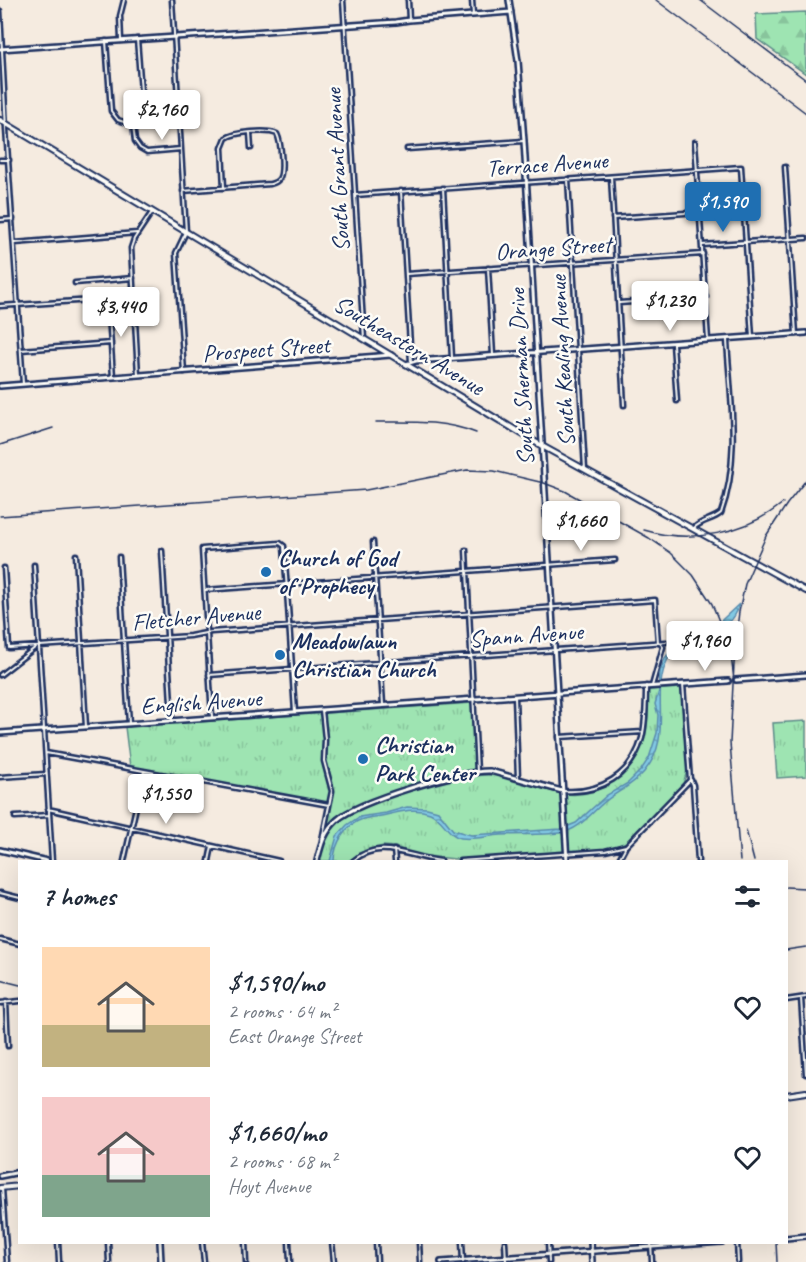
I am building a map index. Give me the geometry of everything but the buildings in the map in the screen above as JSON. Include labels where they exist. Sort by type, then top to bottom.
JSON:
[{"type":"main road","name":"South Sherman Drive","points":[[509,0],[518,61],[524,141],[567,860]]},
{"type":"main road","points":[[1,49],[511,12]]},
{"type":"main road","name":"Southeastern Avenue","points":[[0,120],[364,339],[409,363],[542,446],[806,591]]},
{"type":"main road","points":[[409,363],[806,333]]},
{"type":"main road","name":"Prospect Street","points":[[0,386],[391,355]]},
{"type":"main road","points":[[736,680],[806,675]]},
{"type":"main road","name":"English Avenue","points":[[0,733],[728,681]]},
{"type":"main road","points":[[317,860],[322,840],[338,819],[358,808],[410,790],[477,772],[496,772],[563,791]]},
{"type":"main road","points":[[0,850],[45,860]]},
{"type":"main road","points":[[788,1095],[806,1092]]},
{"type":"main road","points":[[0,1176],[18,1172]]},
{"type":"main road","points":[[1,1188],[18,1186]]},
{"type":"main road","points":[[788,1238],[806,1236]]},
{"type":"main road","points":[[160,1244],[161,1262]]},
{"type":"main road","points":[[591,1244],[592,1262]]},
{"type":"main road","points":[[441,1262],[506,1260],[683,1244]]},
{"type":"street","points":[[122,40],[120,16],[124,0]]},
{"type":"street","points":[[172,0],[186,232],[176,253],[184,372]]},
{"type":"street","name":"South Grant Avenue","points":[[343,0],[364,339]]},
{"type":"street","points":[[408,0],[409,20]]},
{"type":"street","points":[[472,0],[472,15]]},
{"type":"street","points":[[0,11],[23,384]]},
{"type":"street","points":[[137,39],[142,107],[134,125],[134,140],[138,146],[148,152],[181,149]]},
{"type":"street","points":[[106,41],[111,111],[118,120],[134,125]]},
{"type":"street","points":[[183,191],[224,188],[270,184],[278,180],[282,169],[279,139],[276,134],[270,131],[232,134],[224,140],[222,148],[224,188]]},
{"type":"street","points":[[250,133],[251,148]]},
{"type":"street","points":[[407,149],[524,141]]},
{"type":"street","points":[[695,142],[708,340]]},
{"type":"street","points":[[0,160],[9,160]]},
{"type":"street","name":"Terrace Avenue","points":[[355,195],[741,167],[746,242]]},
{"type":"street","points":[[785,167],[796,334]]},
{"type":"street","points":[[610,176],[624,405]]},
{"type":"street","name":"South Kealing Avenue","points":[[568,179],[585,470]]},
{"type":"street","points":[[443,188],[452,358]]},
{"type":"street","points":[[401,191],[409,363]]},
{"type":"street","points":[[138,375],[131,248],[137,233],[152,212]]},
{"type":"street","points":[[613,218],[700,212]]},
{"type":"street","points":[[0,220],[13,219]]},
{"type":"street","points":[[14,243],[137,233]]},
{"type":"street","points":[[702,245],[806,238]]},
{"type":"street","points":[[746,242],[752,337]]},
{"type":"street","name":"Orange Street","points":[[406,274],[703,254]]},
{"type":"street","points":[[488,268],[493,355]]},
{"type":"street","points":[[75,283],[133,278]]},
{"type":"street","points":[[618,303],[705,297]]},
{"type":"street","points":[[0,306],[108,299],[113,377]]},
{"type":"street","points":[[694,528],[722,513],[734,458],[727,339]]},
{"type":"street","points":[[673,342],[678,401]]},
{"type":"street","points":[[21,350],[111,343]]},
{"type":"street","points":[[373,542],[383,705]]},
{"type":"street","points":[[212,717],[202,549],[259,544],[282,544],[287,584],[295,712]]},
{"type":"street","points":[[465,550],[477,772]]},
{"type":"street","points":[[162,551],[172,720]]},
{"type":"street","points":[[76,555],[86,727]]},
{"type":"street","points":[[119,557],[129,724]]},
{"type":"street","points":[[204,590],[615,560]]},
{"type":"street","points":[[34,565],[49,814],[49,860]]},
{"type":"street","name":"Fletcher Avenue","points":[[4,568],[9,648],[656,600],[658,643]]},
{"type":"street","name":"Spann Avenue","points":[[209,675],[666,642]]},
{"type":"street","points":[[653,686],[663,646],[658,643]]},
{"type":"street","points":[[0,675],[38,646]]},
{"type":"street","points":[[683,684],[698,860]]},
{"type":"street","points":[[563,791],[592,790],[618,776],[634,758],[643,732],[646,686]]},
{"type":"street","points":[[515,695],[518,778]]},
{"type":"street","points":[[321,710],[325,741],[324,761],[332,791],[322,840]]},
{"type":"street","points":[[559,737],[643,732]]},
{"type":"street","points":[[45,753],[329,805]]},
{"type":"street","points":[[124,860],[144,771]]},
{"type":"street","points":[[0,777],[46,774]]},
{"type":"street","points":[[619,860],[626,846],[690,780]]},
{"type":"street","points":[[48,809],[275,860]]},
{"type":"street","points":[[15,817],[49,814]]},
{"type":"street","points":[[209,860],[212,846]]},
{"type":"street","points":[[481,860],[610,851],[626,846]]},
{"type":"street","points":[[355,860],[372,850],[394,850],[435,860]]},
{"type":"street","points":[[394,850],[395,860]]},
{"type":"street","points":[[523,856],[524,860]]},
{"type":"street","points":[[0,893],[18,898]]},
{"type":"street","points":[[0,939],[18,944]]},
{"type":"street","points":[[788,1000],[806,997]]},
{"type":"street","points":[[801,998],[806,1074]]},
{"type":"street","points":[[0,1003],[18,1001]]},
{"type":"street","points":[[6,1002],[8,1046]]},
{"type":"street","points":[[1,1188],[7,1262]]},
{"type":"street","points":[[58,1244],[59,1262]]},
{"type":"street","points":[[108,1244],[109,1262]]},
{"type":"street","points":[[202,1244],[204,1262]]},
{"type":"street","points":[[245,1244],[246,1262]]},
{"type":"street","points":[[289,1244],[290,1262]]},
{"type":"street","points":[[332,1244],[333,1262]]},
{"type":"street","points":[[376,1244],[377,1262]]},
{"type":"street","points":[[419,1244],[420,1262]]},
{"type":"street","points":[[462,1244],[463,1261]]},
{"type":"street","points":[[505,1244],[506,1260]]},
{"type":"street","points":[[548,1244],[549,1262]]},
{"type":"street","points":[[737,1244],[738,1262]]},
{"type":"street","points":[[651,1247],[652,1262]]},
{"type":"green space","points":[[806,12],[806,74],[757,39],[756,14]]},
{"type":"green space","points":[[681,688],[687,771],[683,784],[629,841],[608,849],[455,859],[418,855],[395,847],[383,846],[359,853],[351,860],[319,860],[330,803],[130,767],[125,727],[472,703],[476,776],[499,776],[555,792],[579,794],[592,792],[614,781],[624,773],[639,753],[646,735],[648,690]]},
{"type":"green space","points":[[806,721],[806,776],[777,778],[773,723]]},
{"type":"water","points":[[739,604],[734,616],[720,630],[709,637],[693,638],[670,656],[663,673],[660,730],[653,758],[639,777],[577,826],[560,833],[461,838],[452,834],[435,815],[418,810],[408,811],[366,818],[351,825],[336,848],[334,860],[330,860],[337,836],[347,825],[359,817],[407,807],[438,811],[453,830],[471,835],[561,829],[576,823],[607,795],[628,783],[641,770],[649,758],[657,733],[658,715],[655,704],[659,691],[660,671],[665,658],[674,646],[694,634],[704,634]]},
{"type":"railway","points":[[656,0],[806,113]]},
{"type":"railway","points":[[700,0],[806,80]]},
{"type":"railway","points":[[376,422],[439,424],[476,433]]},
{"type":"railway","points":[[0,445],[53,428]]},
{"type":"railway","points":[[0,516],[366,490],[467,470],[494,471],[544,483],[565,491],[649,538],[671,553],[693,575],[712,604],[730,648],[734,680]]},
{"type":"railway","points":[[740,860],[730,743],[739,612],[745,584],[766,536],[806,480]]},
{"type":"railway","points":[[644,530],[680,536],[717,533],[752,522],[783,503]]},
{"type":"railway","points":[[746,830],[754,860]]},
{"type":"railway","points":[[788,887],[805,888]]},
{"type":"railway","points":[[788,950],[806,947]]},
{"type":"railway","points":[[0,980],[18,984]]},
{"type":"railway","points":[[776,1244],[777,1262]]},
{"type":"place","name":"Church of God of Prophecy","points":[[266,572]]},
{"type":"place","name":"Meadowlawn Christian Church","points":[[280,655]]},
{"type":"place","name":"Christian Park Center","points":[[363,759]]}]
